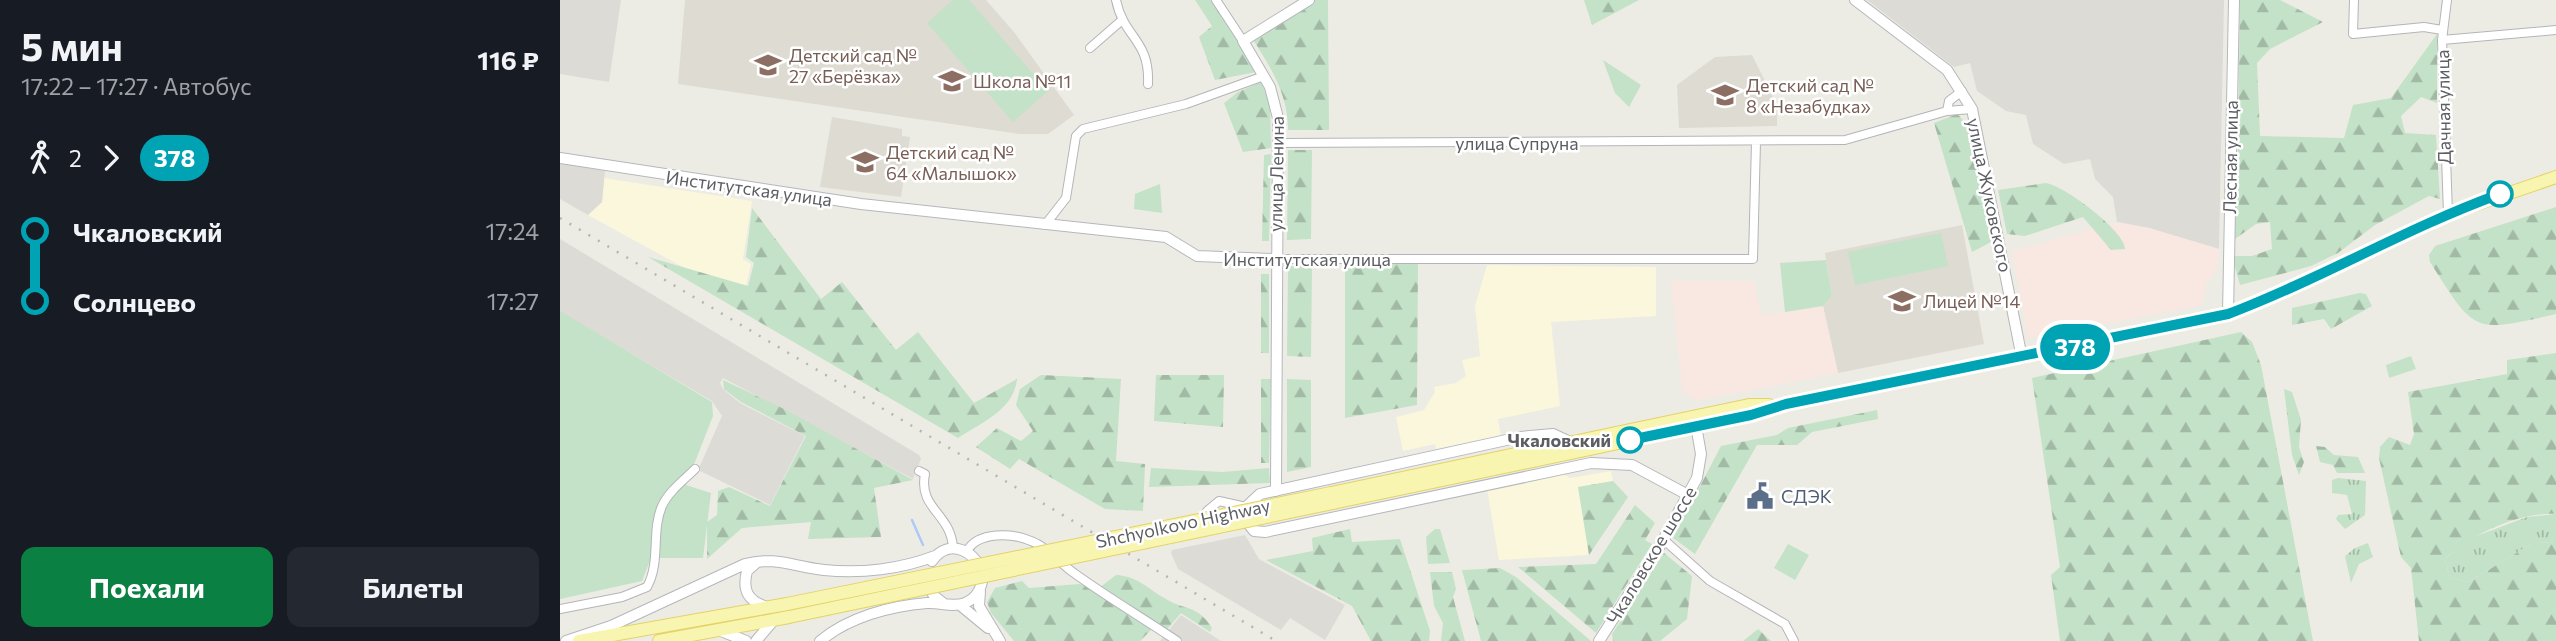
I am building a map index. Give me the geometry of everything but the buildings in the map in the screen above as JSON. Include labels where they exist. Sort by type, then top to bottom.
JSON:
[{"type":"main road","name":"Shchyolkovo Highway","points":[[1332,498],[1570,442],[1694,422],[1722,421],[1786,404],[2228,314],[2293,288],[2448,214],[2556,177]]},
{"type":"main road","name":"Shchyolkovo Highway","points":[[579,641],[769,608],[788,611],[1332,498],[1673,431],[1749,405],[1786,404]]},
{"type":"main road","name":"Shchyolkovo Highway","points":[[659,641],[773,621],[788,611]]},
{"type":"street","points":[[1116,0],[1121,21],[1143,48],[1149,62],[1148,84]]},
{"type":"street","name":"улица Ленина","points":[[1216,0],[1264,76],[1276,104],[1276,491]]},
{"type":"street","points":[[1243,41],[1309,0]]},
{"type":"street","name":"улица Жуковского","points":[[1855,0],[1938,62],[1972,108],[2022,358]]},
{"type":"street","name":"Лесная улица","points":[[2228,314],[2234,0]]},
{"type":"street","points":[[2354,0],[2353,34],[2424,27],[2442,35],[2556,30]]},
{"type":"street","name":"Дачная улица","points":[[2447,0],[2442,35],[2448,214]]},
{"type":"street","points":[[1090,48],[1121,21]]},
{"type":"street","points":[[1045,225],[1066,198],[1076,136],[1083,129],[1186,104],[1264,76]]},
{"type":"street","points":[[1947,111],[1949,101],[1962,91]]},
{"type":"street","points":[[1756,142],[1845,140],[1869,136],[1947,111],[1972,108]]},
{"type":"street","name":"улица Супруна","points":[[1278,143],[1756,142]]},
{"type":"street","name":"Институтская улица","points":[[560,158],[861,204],[1166,237],[1197,256],[1216,259],[1754,259],[1756,142]]},
{"type":"street","points":[[1701,450],[1708,430],[1722,421]]},
{"type":"street","name":"Чкаловское шоссе","points":[[1599,641],[1663,539],[1697,478],[1701,450],[1694,422]]},
{"type":"street","points":[[1673,431],[1691,435],[1701,450]]},
{"type":"street","points":[[1246,507],[1254,498],[1276,491],[1520,438],[1553,434],[1570,442]]},
{"type":"street","points":[[1246,507],[1250,528],[1265,532],[1482,484],[1602,462],[1632,465],[1688,495]]},
{"type":"street","points":[[560,609],[622,597],[647,587],[653,570],[661,509],[669,495],[695,469]]},
{"type":"street","points":[[919,471],[925,474],[923,491],[928,501],[951,530],[953,548]]},
{"type":"street","points":[[1673,487],[1697,478]]},
{"type":"street","points":[[1673,487],[1677,496],[1663,539],[1710,581],[1785,624],[1794,641]]},
{"type":"street","points":[[1207,511],[1219,501],[1246,507]]},
{"type":"street","points":[[967,551],[974,542],[1000,535],[1019,536],[1034,542],[1074,573],[1177,641]]},
{"type":"street","points":[[566,641],[611,626],[745,564],[761,560],[847,572],[908,566],[953,548],[967,551],[981,567],[979,606],[990,630]]},
{"type":"street","points":[[907,606],[927,581],[935,556]]},
{"type":"street","points":[[761,560],[747,571],[746,592],[751,600],[769,608]]},
{"type":"street","points":[[908,566],[927,581],[943,603]]},
{"type":"street","points":[[960,605],[975,596],[981,587]]},
{"type":"street","points":[[820,641],[846,623],[907,606],[943,603],[960,605],[1000,641]]},
{"type":"street","points":[[756,641],[773,621]]},
{"type":"street","points":[[721,631],[746,641]]},
{"type":"shaded area","points":[[560,0],[621,0],[609,82],[560,74]]},
{"type":"shaded area","points":[[685,0],[986,0],[1014,32],[1074,115],[1048,134],[1020,134],[678,84]]},
{"type":"shaded area","points":[[1867,0],[2224,0],[2219,249],[2149,228],[2117,222],[2113,197],[2095,179],[2090,159],[2064,164],[2033,144],[2026,115],[2006,111],[1977,91],[1970,63],[1954,67]]},
{"type":"shaded area","name":"Детский сад № 8 «Незабудка»","points":[[1752,55],[1777,105],[1777,126],[1679,128],[1677,85],[1715,57]]},
{"type":"shaded area","name":"Детский сад № 64 «Малышок»","points":[[832,117],[902,129],[902,136],[910,137],[901,197],[820,187]]},
{"type":"shaded area","points":[[560,163],[605,171],[602,202],[588,215],[560,199]]},
{"type":"shaded area","points":[[604,178],[752,201],[743,259],[751,264],[743,300],[588,215],[602,202]]},
{"type":"shaded area","points":[[2117,222],[2149,228],[2219,249],[2217,269],[2207,282],[2201,305],[2028,339],[2012,252]]},
{"type":"shaded area","name":"Лицей №14","points":[[1962,225],[1984,344],[1838,373],[1823,306],[1832,296],[1825,253]]},
{"type":"shaded area","points":[[560,239],[919,455],[921,459],[913,479],[723,378],[720,383],[723,389],[740,403],[805,436],[770,505],[698,470],[722,416],[712,401],[560,312]]},
{"type":"shaded area","points":[[1487,265],[1656,267],[1656,316],[1551,322],[1560,406],[1498,419],[1501,436],[1436,449],[1435,444],[1403,451],[1396,417],[1424,410],[1435,392],[1434,387],[1456,383],[1466,376],[1462,360],[1480,356],[1475,306]]},
{"type":"shaded area","points":[[1671,281],[1754,281],[1762,315],[1823,306],[1838,373],[1696,401],[1682,390]]},
{"type":"shaded area","points":[[1611,471],[1613,481],[1578,487],[1589,555],[1499,560],[1487,489],[1563,474],[1570,478]]},
{"type":"shaded area","points":[[1245,535],[1259,559],[1345,605],[1325,640],[1290,618],[1281,630],[1178,569],[1171,553],[1172,550]]},
{"type":"shaded area","points":[[1181,615],[1221,641],[1160,641]]},
{"type":"green space","points":[[953,0],[969,0],[1048,91],[1013,122],[927,23]]},
{"type":"green space","points":[[1195,0],[1212,0],[1256,72],[1215,80],[1199,37],[1212,26]]},
{"type":"green space","points":[[1314,0],[1328,0],[1329,130],[1288,130],[1282,93],[1252,38]]},
{"type":"green space","points":[[1584,0],[1639,0],[1592,25]]},
{"type":"green space","points":[[2240,0],[2280,0],[2323,22],[2270,49],[2257,63],[2260,136],[2344,138],[2353,105],[2391,98],[2437,34],[2437,103],[2421,97],[2401,116],[2405,133],[2436,135],[2440,199],[2429,196],[2375,225],[2338,253],[2311,266],[2240,285],[2232,256],[2252,256],[2272,249],[2270,222],[2256,224],[2235,239],[2233,234],[2238,153]]},
{"type":"green space","points":[[1603,60],[1641,85],[1629,107],[1615,93]]},
{"type":"green space","points":[[1261,82],[1270,104],[1271,148],[1243,152],[1224,103],[1238,92]]},
{"type":"green space","points":[[1957,114],[1965,123],[1978,154],[1995,240],[1972,252],[1934,123]]},
{"type":"green space","points":[[1288,150],[1312,150],[1311,239],[1287,240]]},
{"type":"green space","points":[[1271,154],[1269,241],[1262,241],[1264,155]]},
{"type":"green space","points":[[2046,183],[2067,192],[2105,221],[2123,241],[2125,249],[2111,250],[2083,217],[2025,236],[2007,234],[1998,190]]},
{"type":"green space","points":[[1160,184],[1162,213],[1134,209],[1135,194]]},
{"type":"green space","points":[[2556,207],[2556,314],[2491,325],[2468,315],[2430,262],[2429,255],[2435,246]]},
{"type":"green space","points":[[752,208],[821,299],[842,282],[896,350],[918,332],[974,403],[1017,379],[1010,399],[995,414],[958,438],[648,257],[748,286],[754,263],[746,257]]},
{"type":"green space","points":[[1941,233],[1948,266],[1855,285],[1848,252]]},
{"type":"green space","points":[[1826,260],[1832,296],[1823,306],[1785,312],[1780,263]]},
{"type":"green space","points":[[1345,263],[1418,263],[1417,405],[1345,418]]},
{"type":"green space","points":[[1288,266],[1312,266],[1311,357],[1287,356]]},
{"type":"green space","points":[[1261,274],[1269,274],[1269,353],[1261,353]]},
{"type":"green space","points":[[2366,294],[2372,306],[2331,329],[2324,319],[2292,325],[2292,308]]},
{"type":"green space","points":[[560,311],[712,402],[713,416],[686,485],[711,493],[703,558],[651,558],[642,581],[560,599]]},
{"type":"green space","points":[[2241,332],[2252,342],[2261,365],[2313,641],[2060,641],[2051,575],[2060,567],[2032,378]]},
{"type":"green space","points":[[2556,353],[2556,514],[2527,517],[2496,526],[2468,541],[2445,559],[2450,578],[2469,582],[2534,542],[2556,543],[2556,641],[2419,641],[2411,568],[2401,557],[2379,458],[2380,447],[2389,437],[2410,445],[2414,434],[2408,392],[2507,374],[2507,360]]},
{"type":"green space","points":[[2411,356],[2416,369],[2389,378],[2386,365]]},
{"type":"green space","points":[[1041,375],[1121,379],[1116,461],[1145,464],[1143,511],[1105,509],[1019,459],[1010,469],[976,447],[997,428],[1021,441],[1033,431],[1016,405],[1020,389]]},
{"type":"green space","points":[[1156,375],[1224,375],[1223,427],[1154,421]]},
{"type":"green space","points":[[1261,379],[1271,379],[1269,463],[1261,463]]},
{"type":"green space","points":[[1287,379],[1311,380],[1311,467],[1287,472]]},
{"type":"green space","points":[[723,380],[784,409],[913,480],[874,488],[881,537],[808,539],[811,522],[742,528],[707,559],[707,522],[717,515],[718,491],[729,487],[770,506],[806,436],[741,402],[724,389]]},
{"type":"green space","points":[[2284,389],[2292,392],[2301,420],[2299,447],[2304,462],[2299,475],[2292,455]]},
{"type":"green space","points":[[1877,410],[1878,419],[1812,432],[1797,445],[1757,445],[1695,554],[1673,538],[1721,446],[1777,435],[1788,428]]},
{"type":"green space","points":[[2316,446],[2325,447],[2334,455],[2358,457],[2365,473],[2337,473],[2333,465],[2320,462]]},
{"type":"green space","points":[[1151,468],[1222,472],[1269,468],[1270,483],[1149,487]]},
{"type":"green space","points":[[2338,478],[2366,481],[2365,515],[2345,529],[2336,519],[2338,515],[2352,514],[2347,495],[2332,493],[2332,480]]},
{"type":"green space","points":[[1613,481],[1628,497],[1589,555],[1578,487]]},
{"type":"green space","points":[[1635,505],[1655,523],[1645,540],[1652,544],[1596,633],[1518,567],[1596,564]]},
{"type":"green space","points":[[2556,514],[2556,543],[2534,542],[2469,582],[2450,578],[2445,559],[2466,540],[2527,517]]},
{"type":"green space","points":[[1350,529],[1352,542],[1400,539],[1430,631],[1429,641],[1371,641],[1352,606],[1266,560],[1313,551],[1312,538]]},
{"type":"green space","points":[[1435,529],[1440,529],[1450,563],[1428,564],[1426,537]]},
{"type":"green space","points":[[2368,543],[2373,557],[2359,564],[2351,583],[2345,556]]},
{"type":"green space","points":[[1788,544],[1809,555],[1795,580],[1774,568]]},
{"type":"green space","points":[[1664,553],[1692,576],[1687,619],[1660,641],[1613,641],[1612,634]]},
{"type":"green space","points":[[1500,568],[1516,577],[1591,641],[1481,641],[1462,570]]},
{"type":"green space","points":[[1430,572],[1452,572],[1456,589],[1453,597],[1465,641],[1441,641],[1443,623],[1434,606]]},
{"type":"green space","points":[[1116,575],[1137,580],[1173,603],[1196,611],[1212,628],[1210,632],[1181,613],[1164,633],[1154,627],[1140,641],[1014,641],[991,613],[987,602],[995,588],[1022,581],[1029,588],[1079,584],[1099,588]]},
{"type":"green space","points":[[1758,629],[1771,641],[1743,641]]},
{"type":"waterway","points":[[912,520],[923,545]]},
{"type":"railway","points":[[560,218],[1276,641]]},
{"type":"bus line","name":"378","points":[[1630,440],[1751,415],[1786,404],[2200,322],[2228,314],[2293,288],[2448,214],[2500,194]]},
{"type":"place","name":"Детский сад № 27 «Берёзка»","points":[[768,65]]},
{"type":"place","name":"Школа №11","points":[[952,81]]},
{"type":"place","name":"Детский сад № 8 «Незабудка»","points":[[1725,95]]},
{"type":"place","name":"Детский сад № 64 «Малышок»","points":[[865,162]]},
{"type":"place","name":"Лицей №14","points":[[1902,301]]},
{"type":"place","name":"Чкаловский","points":[[1630,440]]},
{"type":"place","name":"СДЭК","points":[[1760,496]]}]
